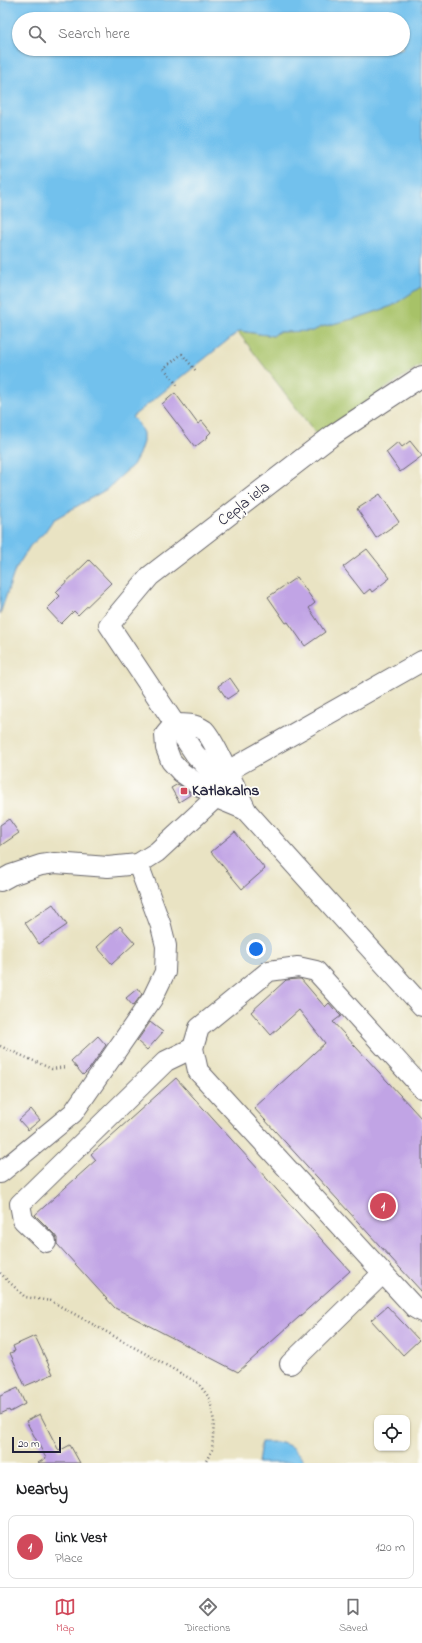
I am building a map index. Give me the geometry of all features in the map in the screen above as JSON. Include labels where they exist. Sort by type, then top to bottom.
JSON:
[{"type":"street","name":"Cepļa iela","points":[[174,724],[109,625],[150,576],[334,434],[422,376]]},
{"type":"street","points":[[0,881],[11,875],[42,865],[55,863],[108,867],[138,864],[157,852],[222,785],[233,768],[422,661]]},
{"type":"street","points":[[222,785],[193,781],[171,761],[166,748],[165,735],[174,724],[192,724],[205,731],[216,749],[222,785],[422,1006]]},
{"type":"street","points":[[0,1173],[73,1113],[152,1000],[166,972],[166,946],[161,926],[138,864]]},
{"type":"street","points":[[422,1088],[316,971],[298,967],[269,971],[199,1028],[192,1048],[198,1071],[383,1274],[415,1308],[422,1312]]},
{"type":"street","points":[[46,1242],[23,1220],[20,1204],[166,1061],[192,1048]]},
{"type":"street","points":[[290,1364],[383,1274]]},
{"type":"path","points":[[177,385],[164,368],[182,354],[196,371]]},
{"type":"path","points":[[0,1046],[52,1069],[66,1067]]},
{"type":"path","points":[[0,1273],[25,1297],[51,1301],[198,1382],[210,1399],[214,1422],[212,1450],[205,1463]]},
{"type":"green space","points":[[422,286],[422,364],[317,435],[238,332],[240,331],[273,336],[278,332],[313,331],[321,327],[360,317],[392,306]]},
{"type":"water","points":[[0,0],[422,0],[422,286],[392,306],[360,317],[321,327],[313,331],[278,332],[273,336],[240,331],[238,332],[132,417],[138,423],[143,433],[143,442],[133,465],[107,489],[53,520],[44,533],[30,546],[15,570],[0,614]]},
{"type":"water","points":[[261,1442],[276,1442],[287,1445],[296,1451],[305,1463],[258,1463]]},
{"type":"building","points":[[175,393],[198,424],[202,421],[211,432],[207,436],[208,437],[195,447],[162,404]]},
{"type":"building","points":[[410,441],[422,456],[400,472],[386,452],[398,442],[402,447]]},
{"type":"building","points":[[380,494],[399,522],[376,538],[357,509]]},
{"type":"building","points":[[367,549],[390,578],[372,592],[370,589],[364,594],[343,567]]},
{"type":"building","points":[[89,560],[111,583],[78,615],[74,611],[61,624],[47,609],[60,596],[56,592]]},
{"type":"building","points":[[297,577],[315,603],[309,608],[325,632],[305,646],[288,622],[286,623],[268,597]]},
{"type":"building","points":[[230,678],[239,691],[227,699],[218,686]]},
{"type":"building","points":[[178,784],[188,791],[190,795],[179,802],[171,788]]},
{"type":"building","points":[[9,819],[19,833],[0,846],[0,825]]},
{"type":"building","points":[[235,832],[265,869],[242,889],[211,852]]},
{"type":"building","points":[[53,904],[67,925],[39,944],[25,923]]},
{"type":"building","points":[[120,926],[135,943],[112,964],[97,947]]},
{"type":"building","points":[[301,979],[325,1007],[329,1003],[341,1016],[333,1022],[422,1119],[422,1292],[254,1108],[325,1043],[299,1010],[271,1035],[251,1012],[286,980]]},
{"type":"building","points":[[138,988],[142,994],[133,1006],[126,998]]},
{"type":"building","points":[[150,1022],[163,1032],[147,1050],[137,1041]]},
{"type":"building","points":[[98,1036],[106,1045],[90,1068],[83,1075],[71,1061]]},
{"type":"building","points":[[176,1078],[350,1271],[238,1372],[115,1308],[57,1244],[57,1238],[54,1234],[35,1215],[96,1160],[91,1154]]},
{"type":"building","points":[[31,1109],[40,1120],[28,1130],[19,1120]]},
{"type":"building","points":[[387,1306],[419,1340],[403,1355],[371,1320]]},
{"type":"building","points":[[35,1336],[53,1374],[25,1386],[10,1353],[15,1351],[13,1346]]},
{"type":"building","points":[[18,1388],[25,1404],[10,1412],[9,1410],[0,1414],[0,1396]]},
{"type":"building","points":[[40,1414],[59,1451],[70,1445],[80,1463],[38,1463],[46,1458],[26,1421]]},
{"type":"place","name":"Katlakalns","points":[[184,791]]},
{"type":"place","name":"Link Vest","points":[[383,1206]]}]
